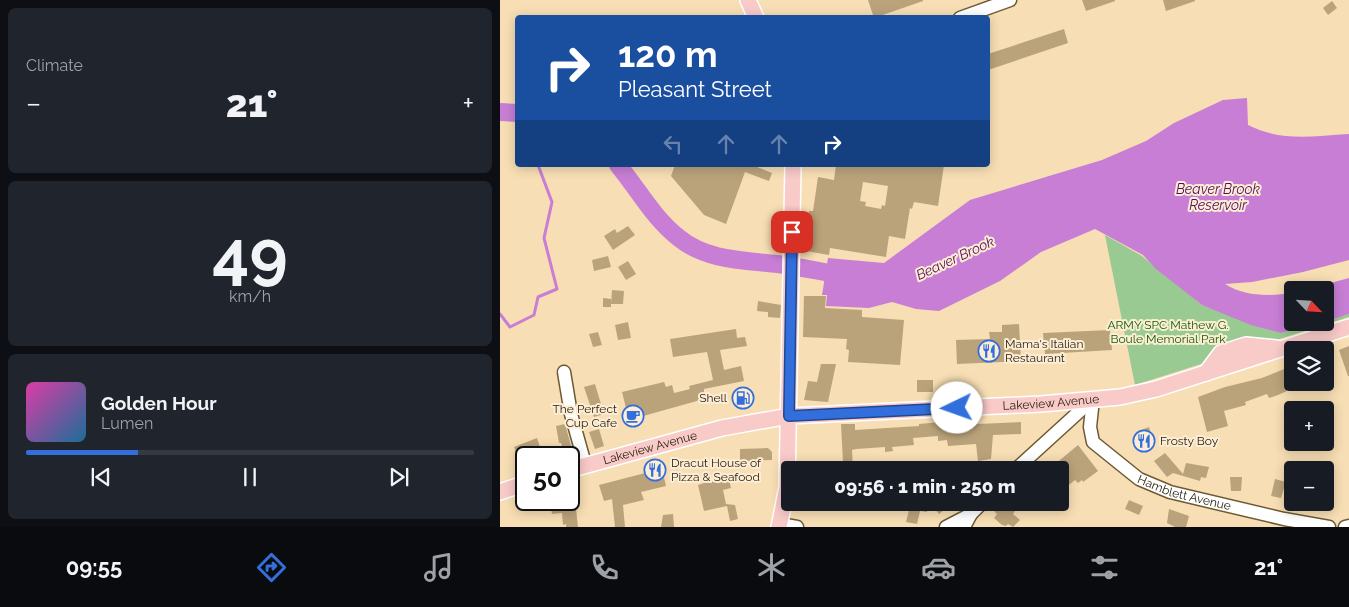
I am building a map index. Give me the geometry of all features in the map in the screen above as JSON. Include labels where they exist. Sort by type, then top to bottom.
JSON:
[{"type":"main road","points":[[748,0],[755,15]]},
{"type":"main road","points":[[779,526],[787,487],[793,167]]},
{"type":"main road","name":"Lakeview Avenue","points":[[580,466],[722,428],[789,416],[1120,397],[1156,389],[1349,326]]},
{"type":"main road","points":[[500,492],[515,487]]},
{"type":"street","points":[[968,15],[1010,0]]},
{"type":"street","points":[[564,372],[571,414],[585,464]]},
{"type":"street","points":[[1025,461],[1093,400]]},
{"type":"street","name":"Hamblett Avenue","points":[[1093,400],[1090,427],[1093,442],[1139,479],[1170,492],[1330,527]]},
{"type":"street","points":[[964,527],[974,511]]},
{"type":"street","points":[[946,527],[971,514]]},
{"type":"street","points":[[779,526],[797,527]]},
{"type":"street","points":[[1345,527],[1349,526]]},
{"type":"green space","name":"ARMY SPC Mathew G. Boule Memorial Park","points":[[1105,235],[1142,256],[1202,305],[1281,333],[1305,331],[1135,385]]},
{"type":"green space","name":"ARMY SPC Mathew G. Boule Memorial Park","points":[[1349,314],[1349,317],[1334,322],[1334,319]]},
{"type":"water","name":"Beaver Brook Reservoir","points":[[1247,98],[1248,125],[1273,134],[1310,137],[1349,134],[1349,260],[1303,272],[1252,282],[1225,284],[1249,293],[1266,295],[1284,294],[1284,331],[1289,331],[1281,333],[1251,325],[1202,305],[1156,269],[1143,255],[1095,229],[1041,252],[1000,281],[939,311],[916,309],[892,302],[869,308],[826,306],[827,295],[822,295],[828,258],[884,263],[970,200],[1102,160],[1146,141],[1174,123],[1223,100]]},
{"type":"water","points":[[1349,278],[1349,314],[1334,319],[1334,282]]},
{"type":"building","points":[[868,0],[923,0],[883,15],[873,15]]},
{"type":"building","points":[[1082,0],[1115,0],[1115,1],[1086,11]]},
{"type":"building","points":[[1163,0],[1195,0],[1195,1],[1166,11]]},
{"type":"building","points":[[1332,1],[1337,8],[1328,15],[1323,8]]},
{"type":"building","points":[[1064,29],[1068,43],[990,69],[990,53]]},
{"type":"building","points":[[674,167],[757,167],[772,173],[769,181],[745,172],[726,224],[704,215],[671,176]]},
{"type":"building","points":[[836,167],[944,167],[938,206],[914,202],[912,209],[910,208],[905,239],[889,236],[886,257],[830,248],[829,255],[806,251],[810,225],[806,224],[809,211],[813,211],[818,177],[834,180]],"holes":[[[863,182],[888,186],[885,206],[882,205],[881,209],[865,206],[866,202],[860,201]]]},
{"type":"building","points":[[628,226],[635,235],[613,250],[604,236],[615,229],[617,233]]},
{"type":"building","points":[[608,256],[611,267],[594,271],[592,260]]},
{"type":"building","points":[[628,261],[636,274],[626,280],[618,267]]},
{"type":"building","points":[[612,290],[624,291],[623,304],[611,304]]},
{"type":"building","points":[[804,296],[826,296],[825,308],[862,310],[862,317],[904,320],[900,365],[848,362],[849,350],[846,349],[847,339],[803,337]]},
{"type":"building","points":[[603,298],[611,299],[611,307],[603,307]]},
{"type":"building","points":[[758,301],[781,305],[780,318],[768,317],[768,312],[757,311]]},
{"type":"building","points":[[628,322],[631,338],[618,340],[615,325]]},
{"type":"building","name":"Mama's Italian Restaurant","points":[[1019,324],[1021,361],[957,364],[956,340],[990,339],[989,332],[1002,332],[1002,325]]},
{"type":"building","points":[[736,329],[737,338],[745,337],[747,346],[720,350],[724,370],[741,366],[744,381],[704,389],[704,399],[629,420],[622,392],[664,382],[666,387],[672,385],[674,393],[690,389],[689,386],[713,380],[707,352],[673,357],[670,339]]},
{"type":"building","points":[[1110,330],[1112,350],[1045,354],[1043,333]]},
{"type":"building","points":[[598,332],[602,345],[593,347],[589,334]]},
{"type":"building","points":[[1349,346],[1349,376],[1348,376],[1339,350]]},
{"type":"building","points":[[821,364],[836,364],[828,402],[804,400],[808,381],[817,382]]},
{"type":"building","points":[[1284,369],[1284,391],[1287,391],[1269,398],[1267,394],[1245,402],[1246,405],[1224,411],[1228,426],[1207,432],[1198,397],[1225,387],[1262,378]]},
{"type":"building","points":[[917,380],[933,380],[933,392],[917,392]]},
{"type":"building","points":[[595,384],[604,414],[594,417],[584,387]]},
{"type":"building","points":[[953,421],[954,425],[1021,422],[1021,434],[993,435],[991,459],[978,461],[976,444],[948,446],[947,440],[938,441],[938,436],[913,438],[914,445],[892,447],[893,451],[885,452],[885,447],[852,450],[853,461],[843,461],[841,424],[855,424],[855,430],[919,426],[919,424]]},
{"type":"building","points":[[565,424],[571,446],[562,446],[559,443],[556,426]]},
{"type":"building","name":"Frosty Boy","points":[[1149,427],[1154,443],[1137,449],[1133,439],[1138,437],[1136,432]]},
{"type":"building","points":[[599,429],[604,446],[595,449],[589,432]]},
{"type":"building","points":[[537,438],[540,446],[517,446]]},
{"type":"building","points":[[1078,445],[1098,471],[1083,482],[1082,480],[1078,483],[1075,480],[1069,485],[1069,461],[1059,461]]},
{"type":"building","points":[[768,448],[772,452],[772,460],[740,461],[740,449]]},
{"type":"building","points":[[1165,453],[1183,474],[1186,463],[1209,467],[1206,478],[1201,477],[1200,481],[1173,473],[1167,477],[1154,461]]},
{"type":"building","points":[[660,460],[666,486],[641,492],[644,500],[623,505],[625,527],[615,527],[612,499],[604,501],[599,485],[649,472],[646,463]]},
{"type":"building","points":[[728,475],[731,488],[723,490],[726,504],[735,505],[738,519],[730,521],[727,506],[704,511],[698,485]]},
{"type":"building","points":[[1230,477],[1242,477],[1241,491],[1231,491]]},
{"type":"building","points":[[1275,479],[1284,481],[1281,498],[1271,496]]},
{"type":"building","points":[[1129,500],[1143,506],[1139,515],[1125,509]]},
{"type":"building","points":[[1169,509],[1189,516],[1186,527],[1175,527],[1167,523]]},
{"type":"building","points":[[552,511],[576,511],[578,527],[566,527],[566,524],[563,525],[562,513],[552,514]]},
{"type":"building","points":[[909,511],[920,511],[917,524],[906,522]]},
{"type":"building","points":[[994,511],[1015,511],[1013,514],[1020,520],[1013,527],[1008,524],[1006,526],[1002,525],[994,518],[997,514]]},
{"type":"building","points":[[673,514],[674,527],[661,527],[663,515]]},
{"type":"waterway","name":"Beaver Brook","points":[[500,112],[515,113]]},
{"type":"waterway","points":[[500,314],[510,327],[534,315],[538,297],[557,289],[544,238],[552,202],[539,167]]},
{"type":"waterway","name":"Beaver Brook","points":[[620,167],[662,222],[690,246],[703,252],[729,259],[784,265],[848,276]]},
{"type":"place","name":"Mama's Italian Restaurant","points":[[989,351]]},
{"type":"place","name":"Shell","points":[[743,398]]},
{"type":"place","name":"The Perfect Cup Cafe","points":[[633,416]]},
{"type":"place","name":"Frosty Boy","points":[[1144,441]]},
{"type":"place","name":"Dracut House of Pizza & Seafood","points":[[655,470]]},
{"type":"route","points":[[792,232],[789,299],[789,416],[957,408]]}]
